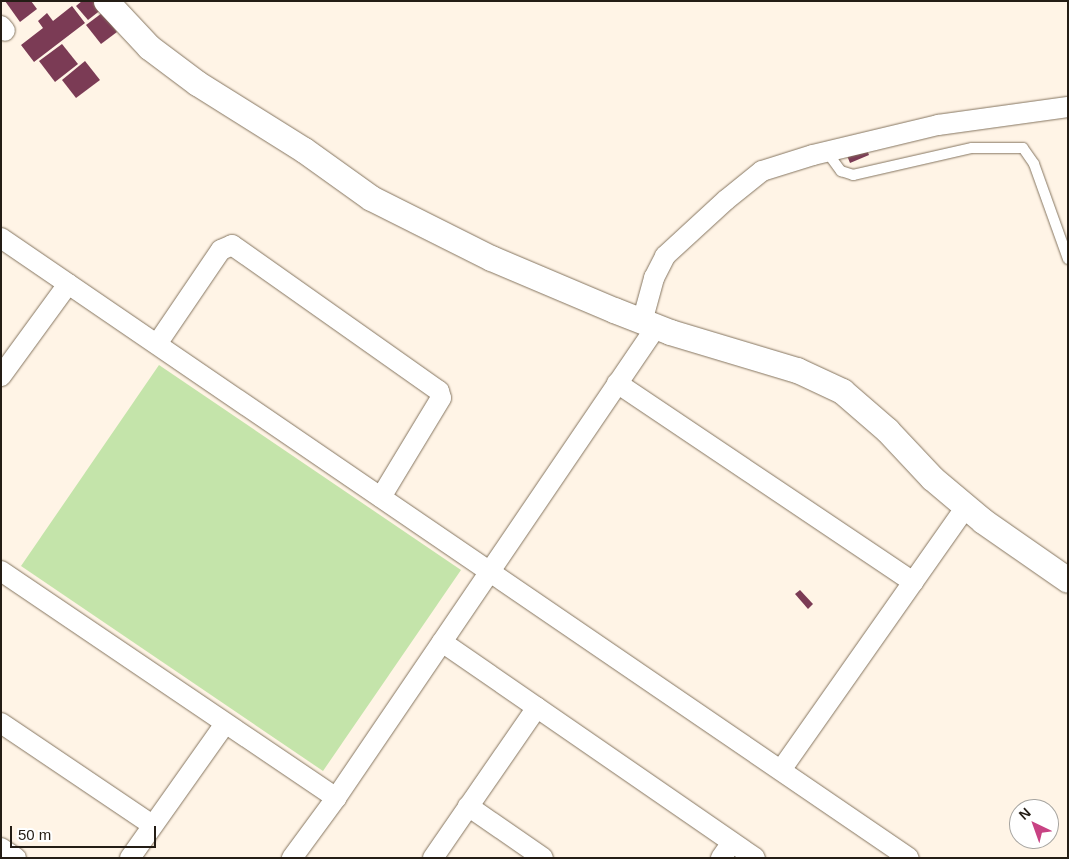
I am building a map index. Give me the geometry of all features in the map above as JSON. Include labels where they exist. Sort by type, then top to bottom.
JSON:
[{"type":"street","points":[[106,1],[149,47],[197,83],[304,150],[371,198],[491,258],[649,324],[796,370],[842,391],[966,507],[1068,580]]},
{"type":"street","points":[[292,858],[336,798],[618,383],[649,324],[654,278],[665,256],[720,205],[762,171],[827,152],[938,125],[1068,107]]},
{"type":"street","points":[[1,238],[909,858]]},
{"type":"street","points":[[157,344],[221,250],[232,245],[439,391],[441,398],[381,497]]},
{"type":"street","points":[[1,376],[68,284]]},
{"type":"street","points":[[618,383],[913,582]]},
{"type":"street","points":[[781,770],[966,507]]},
{"type":"street","points":[[1,570],[336,798]]},
{"type":"street","points":[[442,642],[536,707],[726,850],[755,858]]},
{"type":"street","points":[[433,858],[536,707]]},
{"type":"street","points":[[1,724],[152,825]]},
{"type":"street","points":[[130,858],[225,724]]},
{"type":"street","points":[[468,806],[543,858]]},
{"type":"street","points":[[1,848],[16,858]]},
{"type":"lane","points":[[827,152],[841,171],[853,175],[972,148],[1023,148],[1034,164],[1068,260]]},
{"type":"green space","points":[[159,365],[461,570],[323,771],[21,566]]},
{"type":"building","points":[[5,1],[31,1],[37,9],[20,22]]},
{"type":"building","points":[[82,1],[96,1],[102,9],[88,20],[76,6]]},
{"type":"building","points":[[72,6],[85,23],[34,62],[21,45],[43,28],[38,21],[47,13],[53,21]]},
{"type":"building","points":[[102,13],[117,32],[101,44],[86,25]]},
{"type":"building","points":[[62,44],[78,64],[55,82],[39,61]]},
{"type":"building","points":[[85,61],[100,80],[76,98],[62,80]]},
{"type":"building","points":[[865,145],[869,155],[850,163],[846,153]]},
{"type":"building","points":[[800,590],[813,604],[808,609],[795,594]]}]
